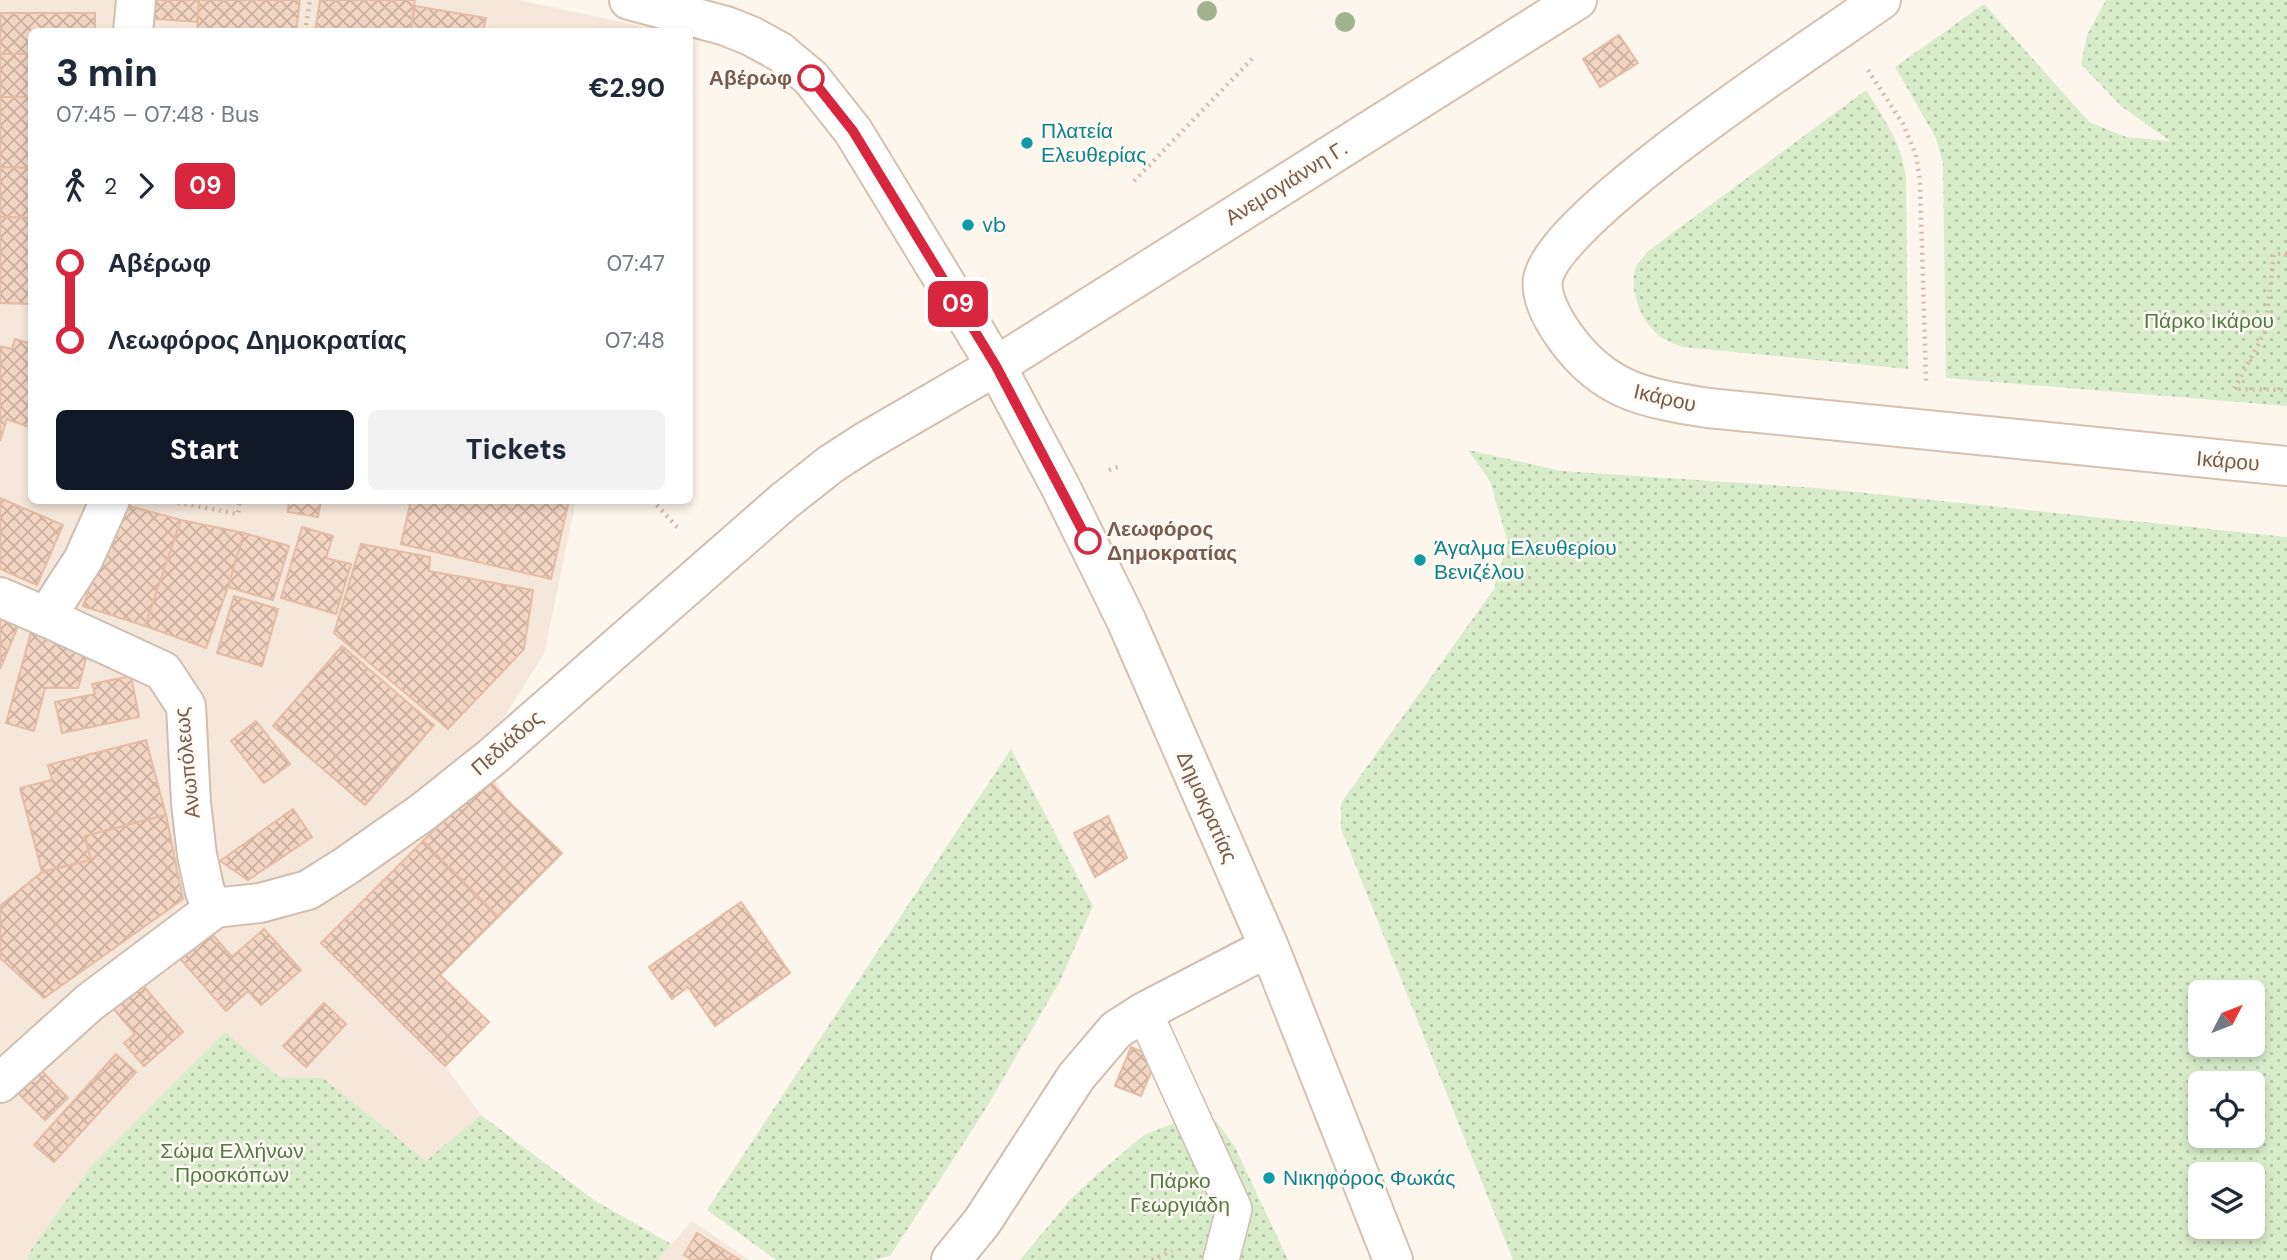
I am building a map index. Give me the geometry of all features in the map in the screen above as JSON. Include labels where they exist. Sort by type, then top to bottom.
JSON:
[{"type":"main road","points":[[133,28],[136,0]]},
{"type":"main road","points":[[629,0],[687,7],[780,52],[811,78],[853,131],[996,366]]},
{"type":"main road","name":"Ανεμογιάννη Γ.","points":[[996,366],[1577,0]]},
{"type":"main road","name":"Ικάρου","points":[[1881,0],[1686,139],[1601,206],[1555,254],[1543,280],[1543,291],[1563,334],[1585,363],[1615,385],[1632,392],[1708,408],[2287,466]]},
{"type":"main road","name":"Πεδιάδος","points":[[215,908],[260,903],[308,890],[377,845],[492,757],[783,502],[831,464],[903,418],[996,366]]},
{"type":"main road","name":"Δημοκρατίας","points":[[996,366],[1066,497],[1115,597],[1269,947],[1393,1260]]},
{"type":"main road","points":[[46,617],[83,560],[108,504]]},
{"type":"main road","name":"Ανωπόλεως","points":[[0,597],[163,671],[186,706],[191,803],[197,855],[205,892],[215,908]]},
{"type":"main road","points":[[0,1083],[90,1002],[215,908]]},
{"type":"main road","points":[[951,1260],[982,1222],[1076,1077],[1116,1030],[1144,1012],[1269,947]]},
{"type":"street","points":[[1144,1012],[1234,1209],[1221,1260]]},
{"type":"path","points":[[306,28],[310,0]]},
{"type":"path","points":[[1841,29],[1903,124],[1916,155],[1920,182],[1928,432]]},
{"type":"path","points":[[1133,181],[1253,58]]},
{"type":"path","points":[[2287,254],[2274,254],[2265,332],[2234,389],[2287,390]]},
{"type":"path","points":[[185,504],[238,514],[239,504]]},
{"type":"shaded area","points":[[0,0],[518,0],[651,28],[28,28],[28,504],[575,504],[544,654],[482,752],[507,800],[562,853],[441,975],[489,1022],[445,1066],[481,1115],[426,1162],[323,1078],[279,1077],[28,1254],[28,1260],[0,1260]]},
{"type":"shaded area","points":[[692,1221],[749,1260],[658,1260]]},
{"type":"green space","name":"Πάρκο Ικάρου","points":[[2106,0],[2287,0],[2287,406],[1946,378],[1943,163],[1936,138],[1895,67],[1984,4],[2089,122],[2126,137],[2170,141],[2121,106],[2081,64],[2087,35]]},
{"type":"green space","points":[[1866,90],[1896,142],[1906,178],[1908,369],[1683,347],[1655,332],[1639,308],[1634,288],[1635,270],[1647,252]]},
{"type":"green space","points":[[1468,450],[1562,471],[1817,488],[2287,537],[2287,1260],[1513,1260],[1341,829],[1341,803],[1494,589],[1508,543],[1490,481]]},
{"type":"green space","points":[[1011,749],[1093,906],[1060,981],[982,1115],[890,1256],[872,1260],[776,1260],[707,1210]]},
{"type":"green space","name":"Σώμα Ελλήνων Προσκόπων","points":[[225,1032],[279,1077],[323,1078],[426,1161],[481,1115],[594,1200],[671,1244],[658,1260],[28,1260],[28,1254],[90,1168]]},
{"type":"green space","name":"Πάρκο Γεωργιάδη","points":[[1206,1117],[1217,1122],[1235,1147],[1288,1260],[1020,1260],[1070,1200],[1144,1135],[1177,1122]]},
{"type":"building","points":[[145,0],[199,0],[197,22],[143,18]]},
{"type":"building","points":[[199,0],[300,0],[296,28],[197,28]]},
{"type":"building","points":[[320,0],[415,0],[411,28],[316,28]]},
{"type":"building","points":[[415,6],[486,18],[484,28],[411,28]]},
{"type":"building","points":[[0,13],[95,13],[95,28],[28,28],[28,54],[0,54]]},
{"type":"building","points":[[1619,35],[1638,63],[1600,87],[1583,59]]},
{"type":"building","points":[[0,54],[28,54],[28,97],[0,97]]},
{"type":"building","points":[[0,97],[28,97],[28,168],[0,167]]},
{"type":"building","points":[[0,167],[28,168],[28,218],[0,217]]},
{"type":"building","points":[[0,217],[28,218],[28,304],[0,303]]},
{"type":"building","points":[[15,339],[28,343],[28,427],[7,419],[0,441],[0,346],[12,349]]},
{"type":"building","points":[[0,498],[63,525],[37,585],[0,569]]},
{"type":"building","points":[[118,504],[181,520],[145,626],[83,606]]},
{"type":"building","points":[[289,504],[320,504],[318,517],[288,512]]},
{"type":"building","points":[[410,504],[568,504],[551,579],[401,544]]},
{"type":"building","points":[[181,520],[244,533],[206,648],[145,626]]},
{"type":"building","points":[[302,527],[333,536],[326,558],[351,564],[336,614],[281,598]]},
{"type":"building","points":[[244,533],[289,546],[273,600],[228,587]]},
{"type":"building","points":[[361,544],[430,557],[429,571],[533,590],[524,649],[448,729],[334,633]]},
{"type":"building","points":[[234,596],[278,609],[262,666],[217,653]]},
{"type":"building","points":[[0,618],[18,626],[0,669]]},
{"type":"building","points":[[31,632],[89,648],[78,688],[45,688],[34,731],[6,723]]},
{"type":"building","points":[[342,646],[434,725],[365,805],[273,726]]},
{"type":"building","points":[[131,676],[139,717],[62,733],[55,702],[95,694],[92,684]]},
{"type":"building","points":[[256,721],[290,764],[264,783],[231,741]]},
{"type":"building","points":[[146,740],[166,815],[85,836],[91,860],[42,872],[20,788],[52,780],[48,765]]},
{"type":"building","points":[[487,778],[562,853],[498,917],[423,841]]},
{"type":"building","points":[[293,809],[312,837],[248,880],[220,861]]},
{"type":"building","points":[[166,815],[183,899],[44,998],[0,958],[0,906],[42,872],[91,860],[85,836]]},
{"type":"building","points":[[1108,816],[1127,858],[1095,877],[1074,833]]},
{"type":"building","points":[[423,841],[498,917],[440,975],[489,1022],[445,1066],[321,943]]},
{"type":"building","points":[[741,902],[790,973],[715,1026],[688,987],[672,999],[649,967]]},
{"type":"building","points":[[207,928],[232,957],[264,929],[301,970],[261,1005],[248,991],[226,1011],[177,955]]},
{"type":"building","points":[[139,981],[183,1032],[144,1066],[124,1043],[135,1034],[111,1006]]},
{"type":"building","points":[[324,1003],[346,1024],[306,1067],[283,1046]]},
{"type":"building","points":[[1131,1047],[1157,1058],[1141,1096],[1115,1086]]},
{"type":"building","points":[[116,1054],[136,1072],[54,1162],[34,1145]]},
{"type":"building","points":[[35,1064],[68,1098],[45,1120],[12,1087]]},
{"type":"building","points":[[697,1233],[740,1260],[692,1260],[684,1255]]},
{"type":"bus line","name":"09","points":[[811,78],[853,131],[996,366],[1088,541]]},
{"type":"place","name":"Αβέρωφ","points":[[811,78]]},
{"type":"place","name":"Πλατεία Ελευθερίας","points":[[1027,143]]},
{"type":"place","name":"vb","points":[[968,225]]},
{"type":"place","name":"Λεωφόρος Δημοκρατίας","points":[[1088,541]]},
{"type":"place","name":"Άγαλμα Ελευθερίου Βενιζέλου","points":[[1420,560]]},
{"type":"place","name":"Νικηφόρος Φωκάς","points":[[1269,1178]]}]
